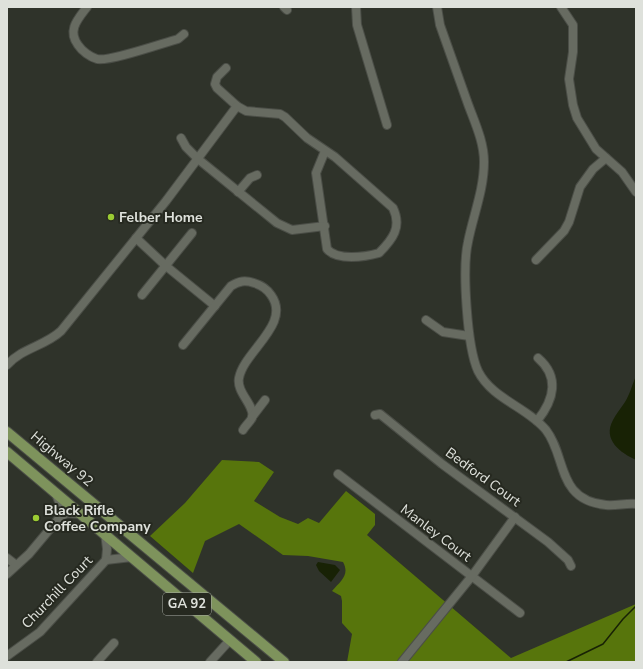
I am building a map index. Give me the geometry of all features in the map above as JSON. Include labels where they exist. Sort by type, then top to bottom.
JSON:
[{"type":"main road","name":"Highway 92","points":[[7,432],[284,662]]},
{"type":"main road","name":"GA 92","points":[[7,452],[256,662]]},
{"type":"street","points":[[87,7],[75,22],[72,33],[79,47],[88,55],[98,59],[111,60],[178,39],[184,34]]},
{"type":"street","points":[[356,7],[359,33],[387,125]]},
{"type":"street","points":[[437,7],[440,24],[483,150],[482,186],[467,244],[466,266],[469,336],[474,360],[479,372],[497,393],[537,421],[546,431],[552,441],[564,476],[571,487],[578,494],[588,500],[605,505],[636,504]]},
{"type":"street","points":[[561,7],[573,25],[573,52],[570,79],[573,105],[577,118],[590,141],[622,172],[636,192]]},
{"type":"street","points":[[226,68],[217,77],[215,84],[217,88],[237,106],[246,111],[280,114],[307,138],[335,157],[393,208],[397,215],[398,225],[389,242],[379,253],[359,256],[336,256],[331,254],[327,248],[316,172],[325,151]]},
{"type":"street","points":[[7,365],[18,355],[49,340],[61,331],[198,159],[237,106]]},
{"type":"street","points":[[181,138],[186,147],[198,159],[277,224],[286,228],[301,230],[325,226]]},
{"type":"street","points":[[536,260],[564,230],[569,222],[580,187],[593,169],[606,158]]},
{"type":"street","points":[[238,192],[250,178],[257,175]]},
{"type":"street","points":[[142,295],[192,233]]},
{"type":"street","points":[[136,238],[166,266],[215,306]]},
{"type":"street","points":[[183,345],[231,286],[238,282],[248,281],[260,285],[274,300],[276,318],[272,326],[250,356],[239,378],[240,388],[252,409],[252,417]]},
{"type":"street","points":[[426,320],[443,332],[469,336]]},
{"type":"street","points":[[537,421],[548,405],[552,392],[550,370],[538,358]]},
{"type":"street","points":[[243,430],[265,400]]},
{"type":"street","name":"Bedford Court","points":[[375,415],[380,414],[442,464],[548,542],[568,560],[571,566]]},
{"type":"street","name":"Manley Court","points":[[338,474],[520,613]]},
{"type":"street","points":[[55,492],[62,509],[60,517]]},
{"type":"street","points":[[7,574],[29,554],[60,517],[67,513],[81,514]]},
{"type":"street","points":[[402,662],[472,576],[515,517]]},
{"type":"street","points":[[104,533],[107,549],[106,560],[132,557]]},
{"type":"street","points":[[7,558],[16,565]]},
{"type":"street","name":"Churchill Court","points":[[7,656],[40,632],[106,560]]},
{"type":"street","points":[[210,662],[230,640]]},
{"type":"street","points":[[97,662],[114,643]]},
{"type":"green space","points":[[222,460],[259,462],[274,472],[254,501],[280,517],[298,524],[308,518],[319,523],[346,491],[375,514],[375,525],[367,535],[511,658],[636,604],[636,662],[347,662],[352,634],[342,623],[341,596],[332,591],[344,578],[346,571],[343,562],[308,556],[283,555],[239,524],[205,541],[193,573],[150,536],[185,503]]},
{"type":"shaded area","points":[[636,376],[636,460],[619,450],[611,440],[610,427],[627,399]]},
{"type":"shaded area","points":[[318,562],[335,565],[340,570],[331,582],[319,571],[316,565]]},
{"type":"waterway","points":[[566,662],[603,644],[623,619],[636,606]]},
{"type":"place","name":"Felber Home","points":[[111,217]]},
{"type":"place","name":"Black Rifle Coffee Company","points":[[36,518]]}]
